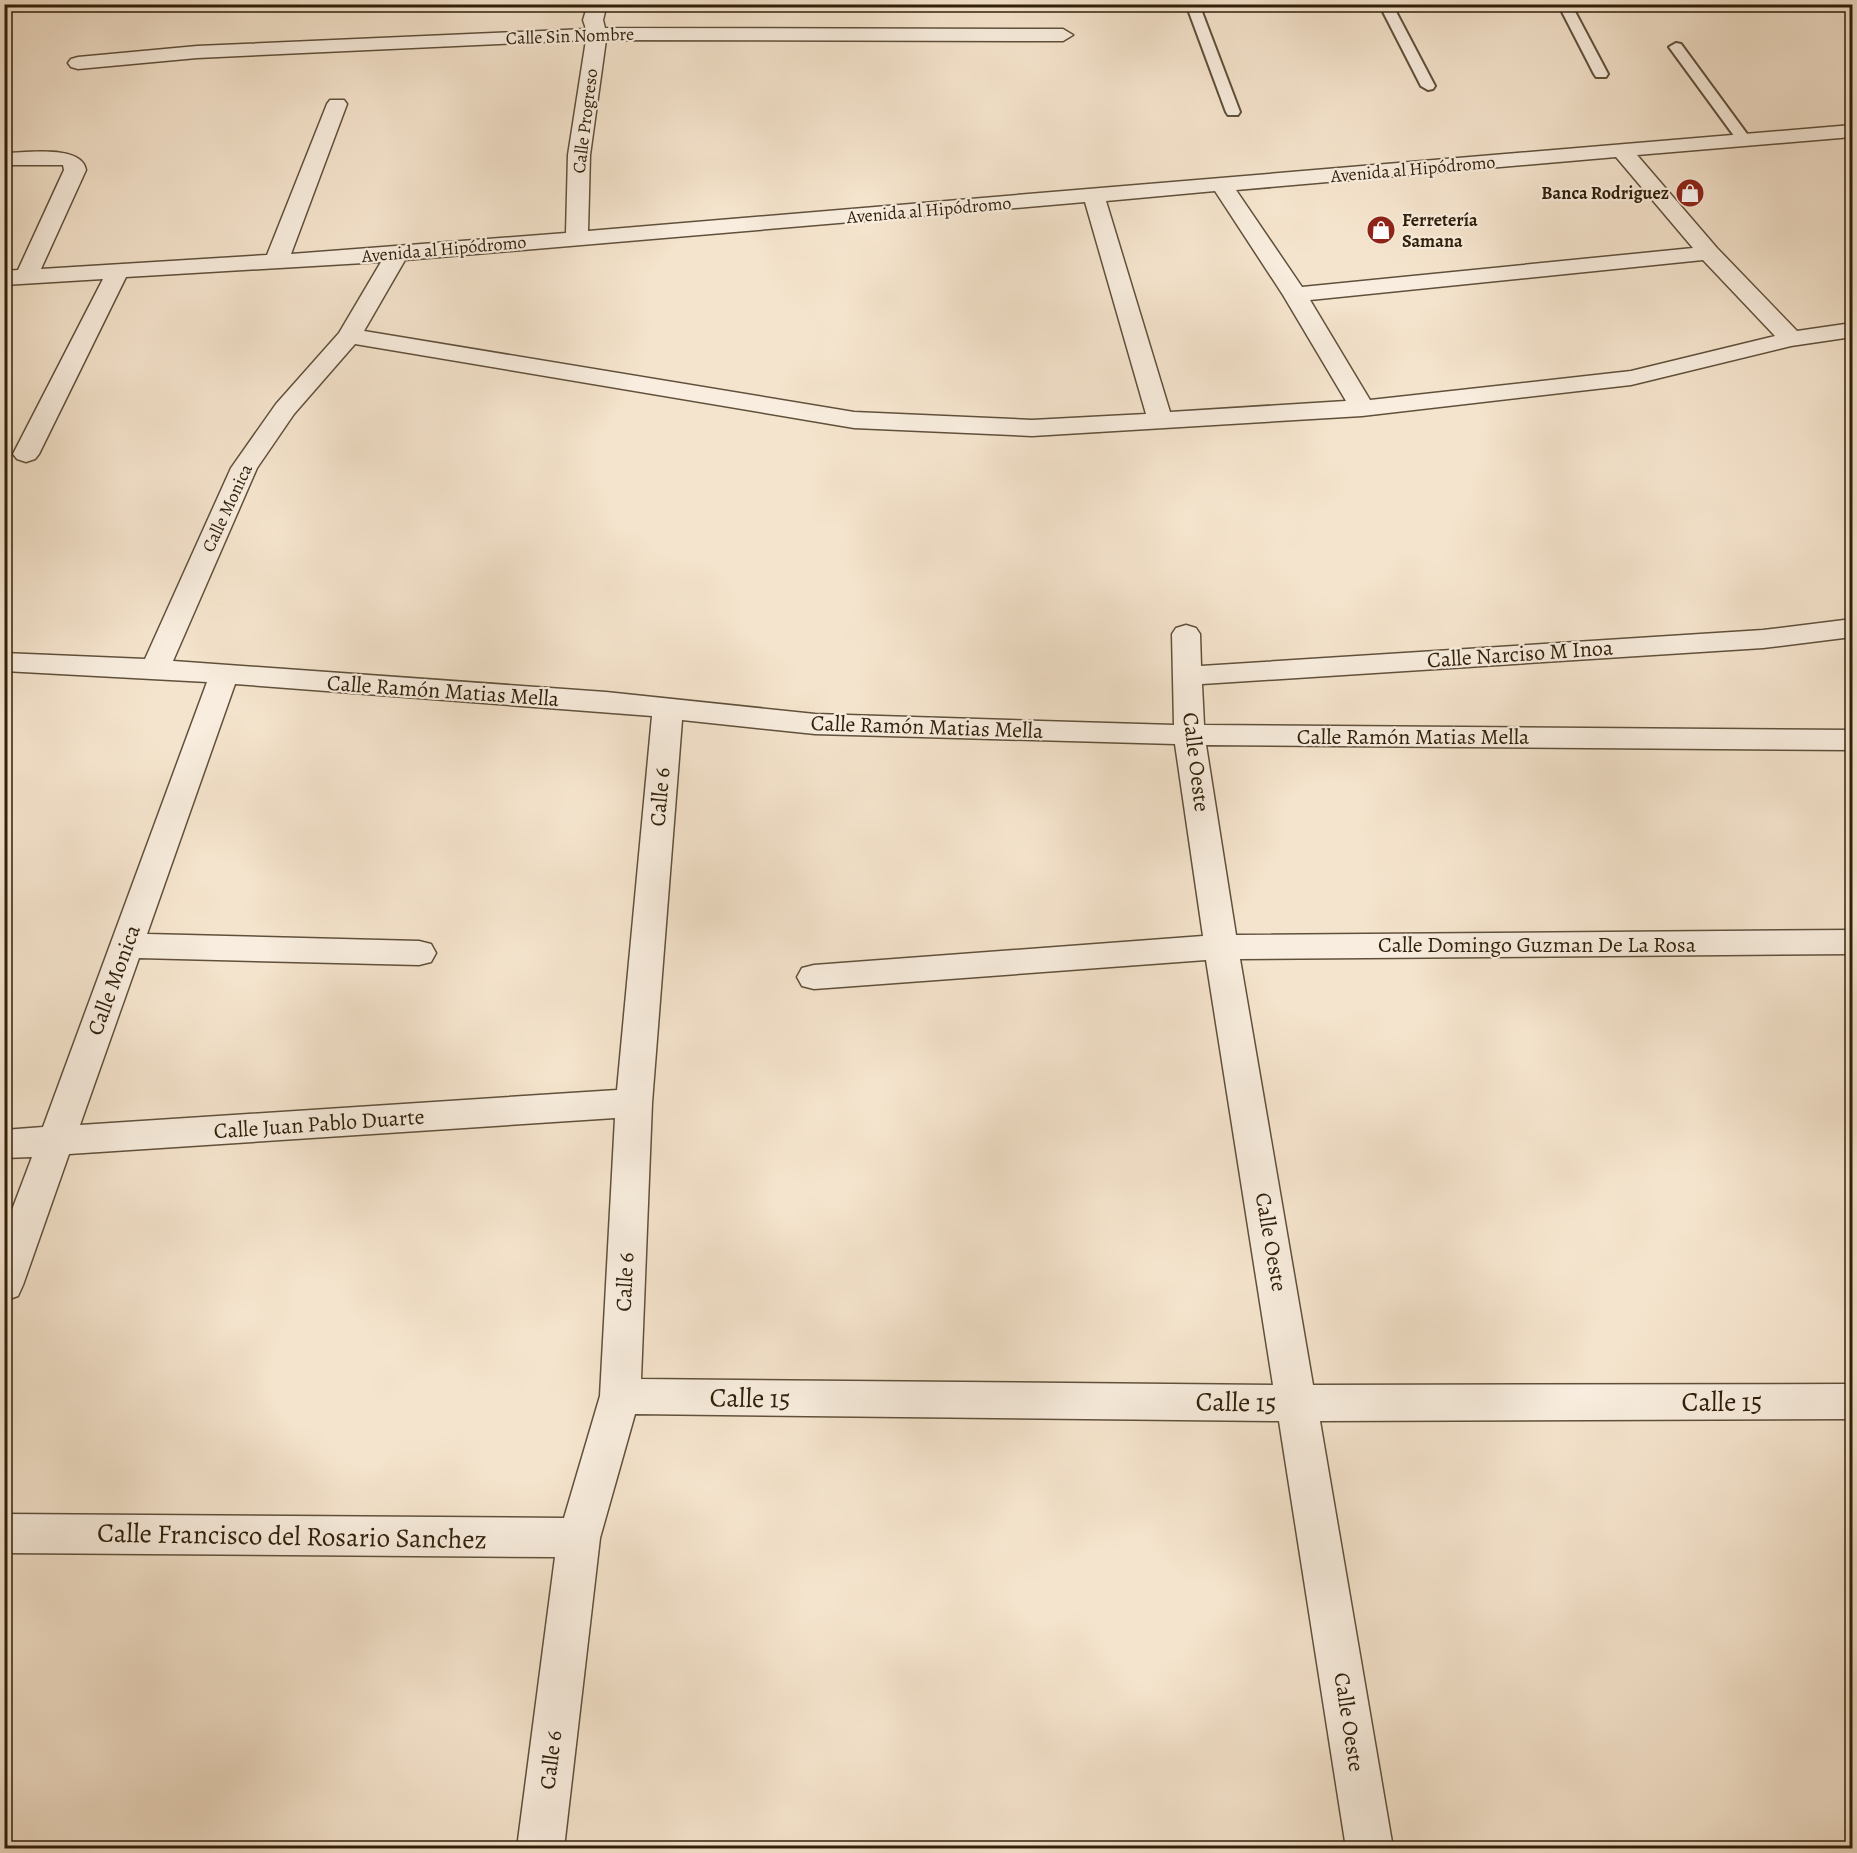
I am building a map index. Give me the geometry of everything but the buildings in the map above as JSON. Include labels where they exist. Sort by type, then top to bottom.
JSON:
[{"type":"street","name":"Calle Progreso","points":[[576,239],[579,155],[597,34],[593,20],[598,4]]},
{"type":"street","name":"Calle Sin Nombre","points":[[78,63],[197,52],[597,34],[1064,34]]},
{"type":"street","points":[[276,262],[337,104]]},
{"type":"street","name":"Avenida al Hipódromo","points":[[15,278],[397,254],[1852,131]]},
{"type":"street","points":[[1622,151],[1708,253],[1791,339]]},
{"type":"street","points":[[4,159],[67,159],[74,163],[75,170],[15,278]]},
{"type":"street","points":[[1222,185],[1295,295],[1362,408]]},
{"type":"street","points":[[1094,196],[1160,420]]},
{"type":"street","points":[[1295,295],[1708,253]]},
{"type":"street","name":"Calle Monica","points":[[155,669],[244,468],[285,410],[349,336],[397,254]]},
{"type":"street","points":[[26,454],[117,273]]},
{"type":"street","points":[[349,336],[854,420],[1032,428],[1362,408],[1630,378],[1791,339],[1852,330]]},
{"type":"street","name":"Calle Narciso M Inoa","points":[[1187,676],[1763,639],[1852,628]]},
{"type":"street","name":"Calle Oeste","points":[[1186,634],[1189,735],[1221,947],[1370,1848]]},
{"type":"street","name":"Calle Ramón Matias Mella","points":[[4,662],[155,669],[668,709],[815,724],[1189,735],[1852,740]]},
{"type":"street","name":"Calle Monica","points":[[4,1285],[224,675]]},
{"type":"street","name":"Calle 6","points":[[541,1848],[579,1539],[620,1396],[634,1104],[668,709]]},
{"type":"street","name":"Calle Domingo Guzman De La Rosa","points":[[814,977],[1221,947],[1852,942]]},
{"type":"street","points":[[126,945],[419,953]]},
{"type":"street","name":"Calle Juan Pablo Duarte","points":[[4,1144],[634,1104]]},
{"type":"street","name":"Calle 15","points":[[620,1396],[1298,1402],[1852,1401]]},
{"type":"street","name":"Calle Francisco del Rosario Sanchez","points":[[4,1533],[579,1539]]},
{"type":"lane","points":[[1192,4],[1233,112]]},
{"type":"lane","points":[[1385,4],[1428,86]]},
{"type":"lane","points":[[1564,4],[1601,74]]},
{"type":"lane","points":[[1676,47],[1745,141]]},
{"type":"place","name":"Banca Rodriguez","points":[[1690,193]]},
{"type":"place","name":"Ferretería Samana","points":[[1381,230]]}]
